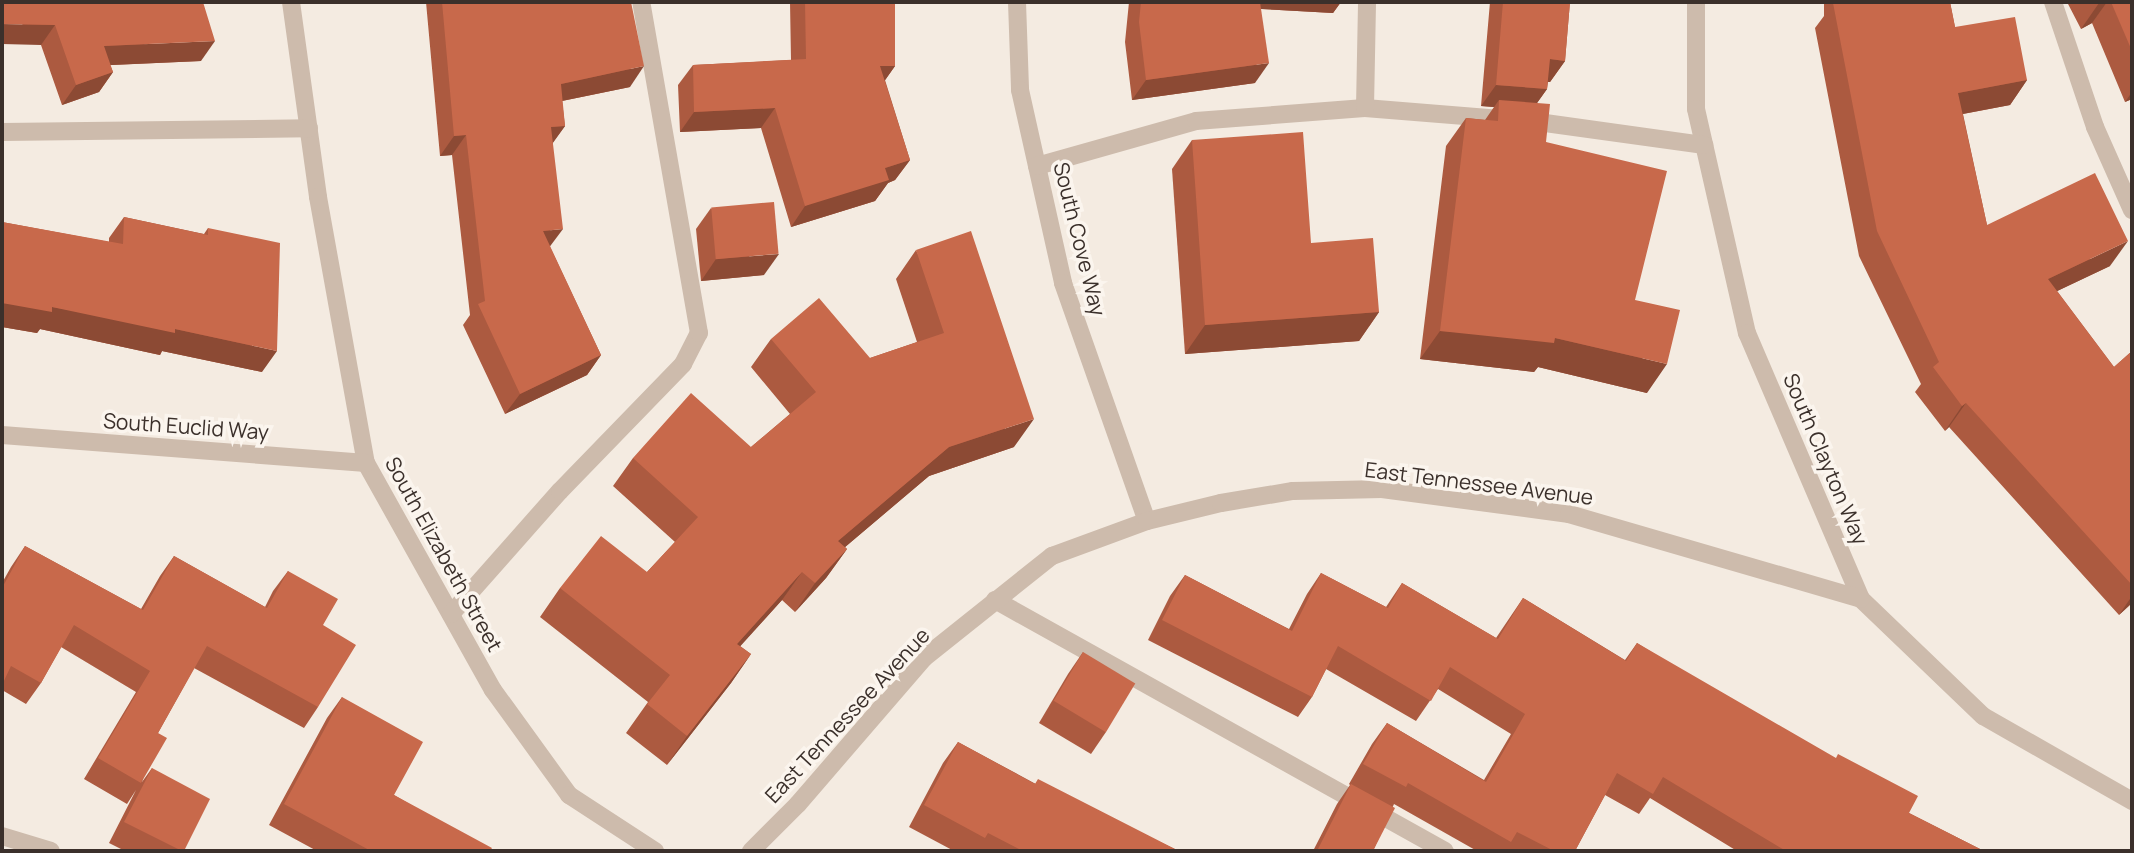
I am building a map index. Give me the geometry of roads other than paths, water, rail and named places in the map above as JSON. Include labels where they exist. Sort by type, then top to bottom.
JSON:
[{"type":"street","name":"South Elizabeth Street","points":[[291,2],[309,128],[366,463],[493,690],[569,795],[655,851]]},
{"type":"street","points":[[450,614],[560,491],[683,364],[699,333],[641,2]]},
{"type":"street","name":"South Cove Way","points":[[1017,2],[1020,90],[1063,282],[1147,521]]},
{"type":"street","points":[[1365,108],[1367,2]]},
{"type":"street","name":"South Clayton Way","points":[[1696,2],[1696,109],[1747,333],[1861,599],[1983,716],[2132,801]]},
{"type":"street","points":[[2053,2],[2095,127],[2132,210]]},
{"type":"street","points":[[1037,166],[1196,121],[1365,108],[1538,122],[1704,145]]},
{"type":"street","points":[[2,132],[309,128]]},
{"type":"street","name":"South Euclid Way","points":[[2,435],[366,463]]},
{"type":"street","name":"East Tennessee Avenue","points":[[751,851],[798,804],[924,658],[1052,556],[1147,521],[1293,491],[1382,489],[1569,514],[1861,599]]},
{"type":"street","points":[[995,600],[1445,851]]},
{"type":"street","points":[[2,836],[51,851]]}]
